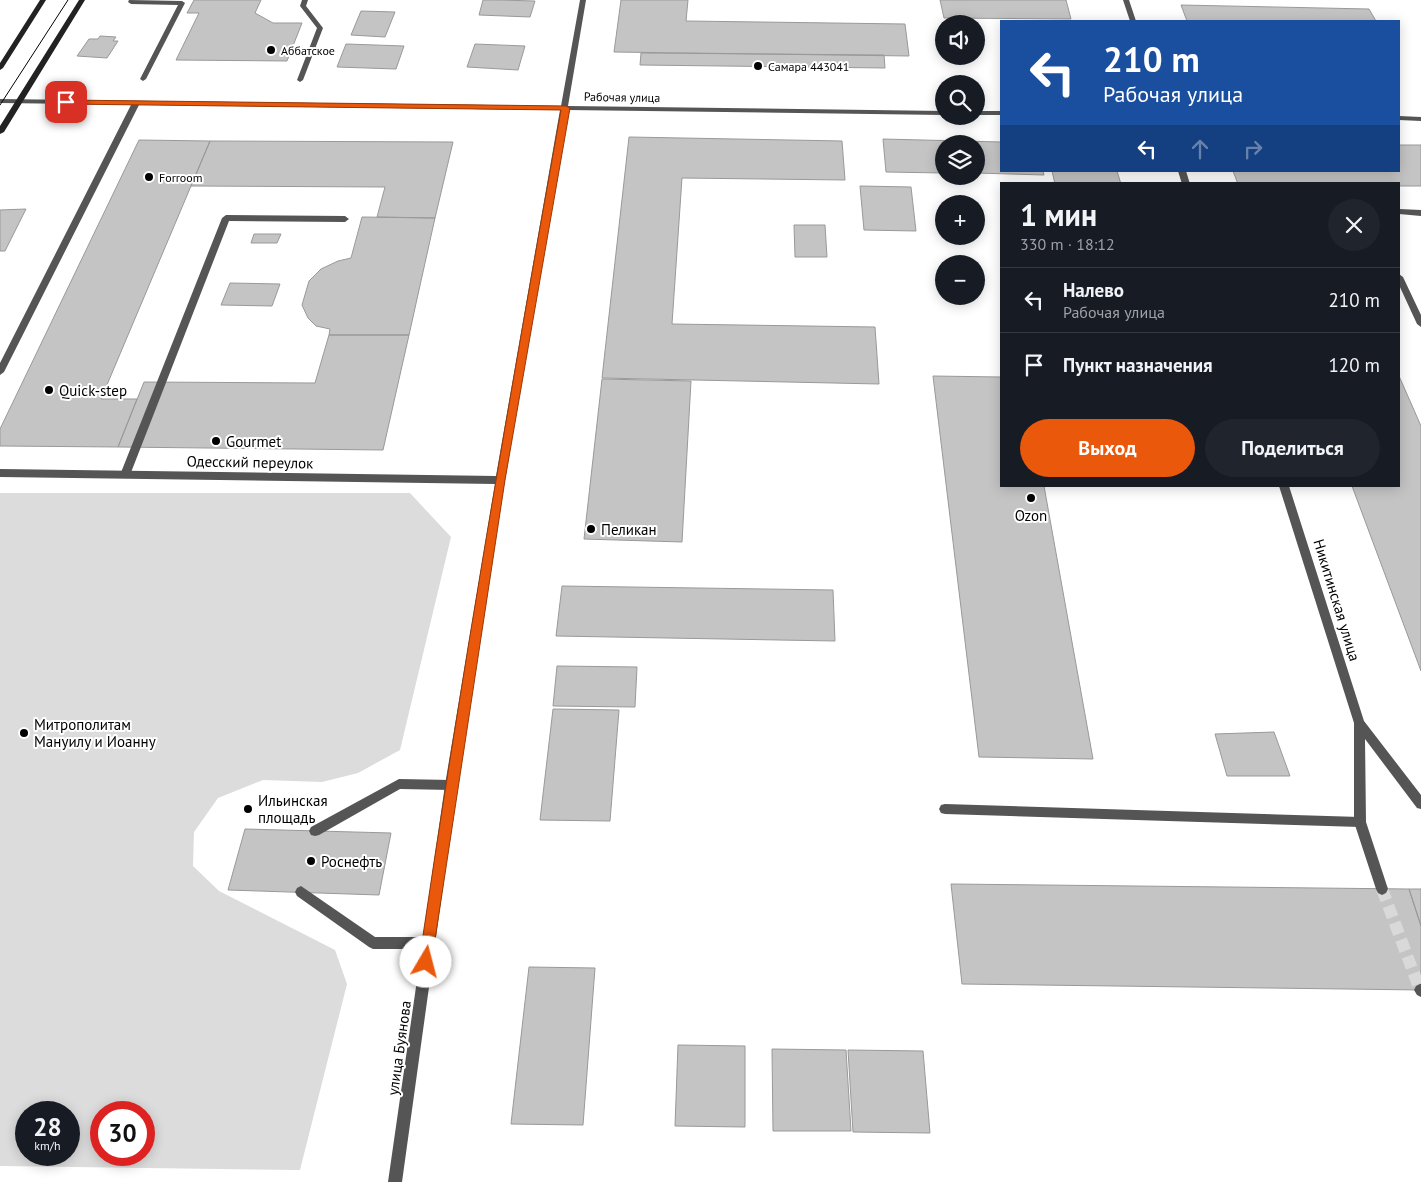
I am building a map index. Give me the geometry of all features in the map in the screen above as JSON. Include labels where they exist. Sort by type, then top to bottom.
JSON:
[{"type":"main road","points":[[0,68],[44,0]]},
{"type":"main road","points":[[0,132],[82,0]]},
{"type":"street","points":[[133,0],[131,2],[182,3],[143,79]]},
{"type":"street","points":[[300,80],[320,28],[303,6],[305,0]]},
{"type":"street","name":"улица Буянова","points":[[395,1182],[451,785],[500,480],[566,108],[583,0]]},
{"type":"street","points":[[1126,0],[1133,20]]},
{"type":"street","name":"Рабочая улица","points":[[0,101],[935,113]]},
{"type":"street","points":[[0,372],[136,103]]},
{"type":"street","points":[[985,113],[1000,113]]},
{"type":"street","points":[[1400,118],[1421,118]]},
{"type":"street","points":[[1400,212],[1421,213]]},
{"type":"street","points":[[125,475],[226,218],[345,219]]},
{"type":"street","points":[[1400,279],[1421,324]]},
{"type":"street","name":"Одесский переулок","points":[[0,473],[500,480]]},
{"type":"street","name":"Никитинская улица","points":[[1284,487],[1359,723],[1360,822],[1382,889]]},
{"type":"street","name":"Никитинская улица","points":[[1359,723],[1421,804]]},
{"type":"street","points":[[315,831],[399,784],[451,785]]},
{"type":"street","points":[[944,809],[1360,822]]},
{"type":"street","points":[[300,892],[373,943],[429,943]]},
{"type":"shaded area","name":"Ильинская площадь","points":[[0,493],[410,493],[451,537],[400,750],[358,773],[322,782],[263,780],[218,798],[194,832],[193,866],[219,891],[335,950],[347,984],[300,1170],[0,1166]]},
{"type":"building","points":[[194,0],[261,0],[255,13],[273,23],[302,23],[287,61],[176,60],[199,13],[187,13]]},
{"type":"building","points":[[483,0],[535,1],[530,17],[479,15]]},
{"type":"building","points":[[621,0],[688,0],[686,21],[905,24],[909,56],[614,52]]},
{"type":"building","points":[[940,0],[1066,0],[1071,19],[985,18],[985,15],[943,15]]},
{"type":"building","points":[[1181,5],[1369,9],[1375,20],[1187,20]]},
{"type":"building","points":[[361,11],[395,12],[385,37],[351,35]]},
{"type":"building","points":[[100,36],[116,37],[113,41],[118,41],[107,58],[77,56],[89,39],[98,39]]},
{"type":"building","points":[[346,44],[404,46],[396,69],[337,67]]},
{"type":"building","points":[[475,44],[525,46],[518,70],[467,67]]},
{"type":"building","points":[[641,53],[884,55],[885,68],[640,65]]},
{"type":"building","points":[[629,137],[842,141],[845,180],[682,178],[672,324],[875,327],[879,384],[602,378]]},
{"type":"building","points":[[883,139],[935,140],[935,173],[886,172]]},
{"type":"building","points":[[139,140],[210,141],[101,399],[137,399],[118,447],[0,446],[0,429]]},
{"type":"building","points":[[210,141],[453,142],[435,218],[377,217],[385,187],[191,186]]},
{"type":"building","points":[[985,142],[1000,142],[1000,172],[1043,172],[1044,175],[985,173]]},
{"type":"building","points":[[1400,145],[1421,145],[1421,186],[1400,186],[1400,182],[1237,182],[1233,172],[1400,172]]},
{"type":"building","points":[[1052,172],[1117,172],[1120,182],[1055,182]]},
{"type":"building","points":[[860,186],[911,187],[916,231],[864,230]]},
{"type":"building","points":[[26,209],[5,251],[0,251],[0,210]]},
{"type":"building","points":[[362,217],[435,218],[409,335],[329,335],[330,329],[316,326],[308,318],[302,305],[309,281],[321,269],[338,261],[351,258]]},
{"type":"building","points":[[794,225],[825,225],[827,257],[795,257]]},
{"type":"building","points":[[254,234],[281,234],[277,243],[251,243]]},
{"type":"building","points":[[230,283],[280,284],[272,306],[221,305]]},
{"type":"building","points":[[329,335],[409,335],[383,450],[118,447],[144,382],[315,383]]},
{"type":"building","points":[[933,376],[1000,377],[1000,487],[1044,487],[1093,759],[979,757]]},
{"type":"building","points":[[1400,378],[1421,426],[1421,671],[1352,487],[1400,487]]},
{"type":"building","points":[[602,379],[691,381],[682,542],[584,539]]},
{"type":"building","points":[[562,586],[833,590],[835,641],[556,636]]},
{"type":"building","points":[[557,666],[637,667],[635,707],[553,706]]},
{"type":"building","points":[[553,709],[619,710],[610,821],[540,820]]},
{"type":"building","points":[[1274,732],[1290,776],[1227,776],[1215,734]]},
{"type":"building","points":[[245,829],[391,833],[379,895],[228,890]]},
{"type":"building","points":[[951,884],[1409,889],[1421,926],[1421,990],[962,984]]},
{"type":"building","points":[[1409,889],[1421,889],[1421,926]]},
{"type":"building","points":[[529,967],[595,968],[583,1125],[511,1124]]},
{"type":"building","points":[[678,1045],[745,1046],[745,1127],[675,1126]]},
{"type":"building","points":[[772,1049],[846,1050],[851,1131],[773,1131]]},
{"type":"building","points":[[848,1050],[923,1051],[930,1133],[853,1132]]},
{"type":"tunnel","points":[[1382,889],[1420,990]]},
{"type":"tram line","points":[[0,105],[68,0]]},
{"type":"place","name":"Аббатское","points":[[271,50]]},
{"type":"place","name":"Самара 443041","points":[[758,66]]},
{"type":"place","name":"Forroom","points":[[149,177]]},
{"type":"place","name":"Quick-step","points":[[49,390]]},
{"type":"place","name":"Gourmet","points":[[216,441]]},
{"type":"place","name":"Ozon","points":[[1031,498]]},
{"type":"place","name":"Пеликан","points":[[591,529]]},
{"type":"place","name":"Митрополитам Мануилу и Иоанну","points":[[24,733]]},
{"type":"place","name":"Ильинская площадь","points":[[248,809]]},
{"type":"place","name":"Роснефть","points":[[311,861]]},
{"type":"route","points":[[66,102],[566,108],[500,480],[451,785],[426,962]]}]
